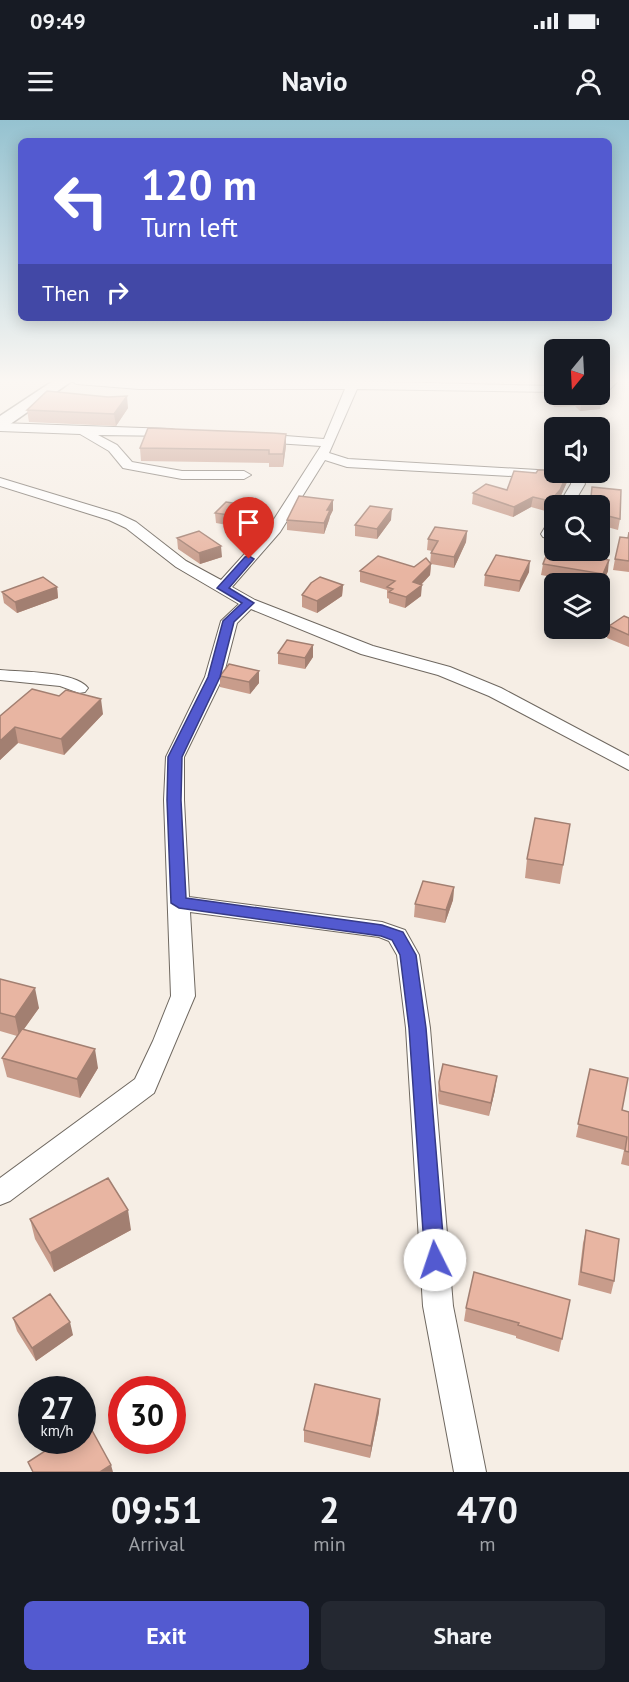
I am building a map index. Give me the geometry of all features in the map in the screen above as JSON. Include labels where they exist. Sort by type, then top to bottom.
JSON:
[{"type":"street","points":[[106,444],[113,448],[128,465],[182,475],[244,475]]},
{"type":"street","points":[[222,588],[275,529],[327,444]]},
{"type":"street","points":[[320,454],[347,463],[567,475],[577,479],[578,484],[572,495]]},
{"type":"street","points":[[0,482],[123,521],[181,564],[249,603],[367,650],[444,671],[495,692],[629,764]]},
{"type":"street","points":[[0,1193],[145,1086],[183,996],[174,800],[175,757],[214,677],[229,621],[249,603]]},
{"type":"street","points":[[4,680],[63,681],[80,688]]},
{"type":"street","points":[[179,903],[382,930],[397,936],[408,955],[418,1028],[438,1306],[470,1472]]},
{"type":"building","points":[[142,444],[284,444],[283,454],[269,454],[269,450],[140,448]]},
{"type":"building","points":[[538,470],[544,470],[544,483],[563,483],[560,490],[555,495],[544,495],[544,500],[533,497],[514,507],[473,493],[486,484],[507,490],[514,471],[536,473]]},
{"type":"building","points":[[592,487],[621,490],[620,519],[610,516],[610,495],[591,495]]},
{"type":"building","points":[[299,496],[333,500],[327,510],[330,510],[324,523],[287,520]]},
{"type":"building","points":[[226,502],[253,506],[243,517],[215,513]]},
{"type":"building","points":[[370,506],[392,509],[377,529],[355,525]]},
{"type":"building","points":[[435,527],[467,531],[454,557],[431,553],[438,541],[428,539]]},
{"type":"building","points":[[199,531],[221,546],[199,553],[177,538]]},
{"type":"building","points":[[629,532],[629,561],[615,559],[620,537],[628,538]]},
{"type":"building","points":[[496,555],[530,561],[520,581],[485,575]]},
{"type":"building","points":[[378,556],[414,567],[426,558],[431,564],[413,582],[422,585],[406,597],[389,592],[393,589],[387,587],[395,581],[360,571]]},
{"type":"building","points":[[544,561],[609,561],[603,573],[543,564]]},
{"type":"building","points":[[43,577],[57,587],[15,602],[2,592]]},
{"type":"building","points":[[320,577],[343,585],[317,601],[302,595],[311,583]]},
{"type":"building","points":[[624,616],[629,618],[629,635],[610,626]]},
{"type":"building","points":[[287,640],[313,645],[305,658],[278,653]]},
{"type":"building","points":[[229,664],[259,671],[249,682],[220,676]]},
{"type":"building","points":[[32,689],[59,696],[66,690],[101,699],[61,739],[15,727],[0,741],[0,716]]},
{"type":"building","points":[[535,818],[570,824],[563,865],[527,859]]},
{"type":"building","points":[[423,881],[454,887],[446,910],[415,904]]},
{"type":"building","points":[[0,979],[35,988],[15,1017],[0,1013]]},
{"type":"building","points":[[22,1029],[95,1049],[77,1079],[2,1058]]},
{"type":"building","points":[[443,1064],[497,1076],[491,1103],[440,1091],[439,1082]]},
{"type":"building","points":[[590,1069],[628,1078],[622,1110],[629,1112],[629,1152],[625,1151],[627,1137],[578,1124]]},
{"type":"building","points":[[108,1178],[128,1210],[50,1253],[30,1219]]},
{"type":"building","points":[[586,1230],[619,1239],[614,1281],[581,1272]]},
{"type":"building","points":[[474,1272],[570,1300],[562,1339],[518,1325],[519,1323],[466,1308]]},
{"type":"building","points":[[50,1294],[70,1322],[32,1348],[13,1318]]},
{"type":"building","points":[[315,1384],[380,1399],[371,1446],[304,1430]]},
{"type":"building","points":[[96,1438],[111,1465],[100,1472],[33,1472],[28,1462],[40,1454],[96,1454]]},
{"type":"route","points":[[249,559],[222,588],[249,603],[229,621],[214,677],[175,757],[174,800],[179,903],[382,930],[397,936],[408,955],[418,1028],[435,1260]]}]
